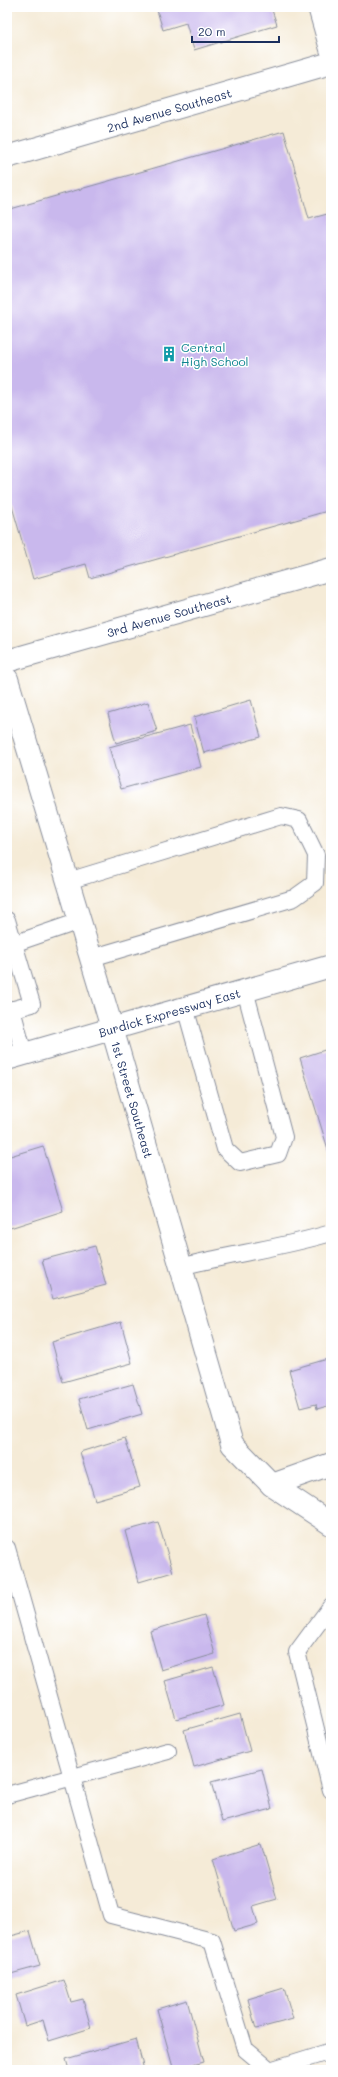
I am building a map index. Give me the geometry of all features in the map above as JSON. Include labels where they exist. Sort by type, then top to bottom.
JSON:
[{"type":"street","points":[[319,7],[331,49]]},
{"type":"street","name":"2nd Avenue Southeast","points":[[7,157],[331,63]]},
{"type":"street","name":"3rd Avenue Southeast","points":[[7,661],[331,569]]},
{"type":"street","name":"1st Street Southeast","points":[[7,679],[112,1028],[232,1444],[272,1484],[331,1524]]},
{"type":"street","name":"Burdick Expressway East","points":[[15,1056],[331,966]]},
{"type":"street","points":[[272,1484],[331,1464]]},
{"type":"lane","points":[[68,881],[281,816],[299,820],[316,855],[315,883],[294,898],[91,958]]},
{"type":"lane","points":[[7,920],[10,945],[32,1004],[9,1010],[15,1056]]},
{"type":"lane","points":[[10,945],[80,921]]},
{"type":"lane","points":[[185,1007],[225,1149],[240,1163],[278,1154],[284,1137],[246,990]]},
{"type":"lane","points":[[180,1267],[217,1257],[302,1242],[331,1233]]},
{"type":"lane","points":[[7,1548],[74,1778],[111,1915],[212,1941],[245,2049],[270,2070],[331,2051]]},
{"type":"lane","points":[[331,1606],[297,1652],[331,1790]]},
{"type":"lane","points":[[7,1796],[168,1751]]},
{"type":"building","points":[[156,7],[271,7],[277,25],[194,50],[186,23],[163,30]]},
{"type":"building","name":"Central High School","points":[[284,131],[309,219],[331,213],[331,510],[90,578],[86,564],[33,579],[7,489],[7,210]]},
{"type":"building","points":[[251,700],[261,737],[204,753],[194,717]]},
{"type":"building","points":[[148,702],[157,731],[116,743],[108,714]]},
{"type":"building","points":[[190,725],[201,767],[121,789],[109,747]]},
{"type":"building","points":[[331,1048],[331,1159],[300,1058]]},
{"type":"building","points":[[43,1146],[63,1211],[7,1229],[7,1157]]},
{"type":"building","points":[[95,1246],[106,1285],[53,1299],[42,1260]]},
{"type":"building","points":[[121,1322],[132,1363],[63,1382],[52,1342]]},
{"type":"building","points":[[331,1358],[331,1405],[317,1409],[316,1404],[300,1408],[289,1370]]},
{"type":"building","points":[[133,1384],[142,1414],[88,1430],[79,1399]]},
{"type":"building","points":[[125,1438],[140,1487],[95,1500],[80,1452]]},
{"type":"building","points":[[158,1522],[173,1572],[139,1582],[125,1531]]},
{"type":"building","points":[[204,1615],[215,1654],[161,1670],[150,1631]]},
{"type":"building","points":[[213,1667],[224,1705],[176,1719],[165,1681]]},
{"type":"building","points":[[240,1714],[250,1751],[194,1767],[184,1730]]},
{"type":"building","points":[[262,1769],[272,1809],[222,1822],[211,1782]]},
{"type":"building","points":[[261,1844],[277,1899],[253,1906],[258,1924],[234,1931],[213,1859]]},
{"type":"building","points":[[30,1931],[40,1966],[7,1975],[7,1937]]},
{"type":"building","points":[[64,1980],[71,2002],[83,1999],[91,2028],[49,2041],[43,2020],[25,2026],[16,1995]]},
{"type":"building","points":[[284,1988],[293,2019],[256,2029],[248,1999]]},
{"type":"building","points":[[187,2000],[204,2062],[174,2070],[157,2009]]},
{"type":"building","points":[[136,2039],[144,2070],[69,2070],[66,2059]]},
{"type":"place","name":"Central High School","points":[[169,354]]}]
